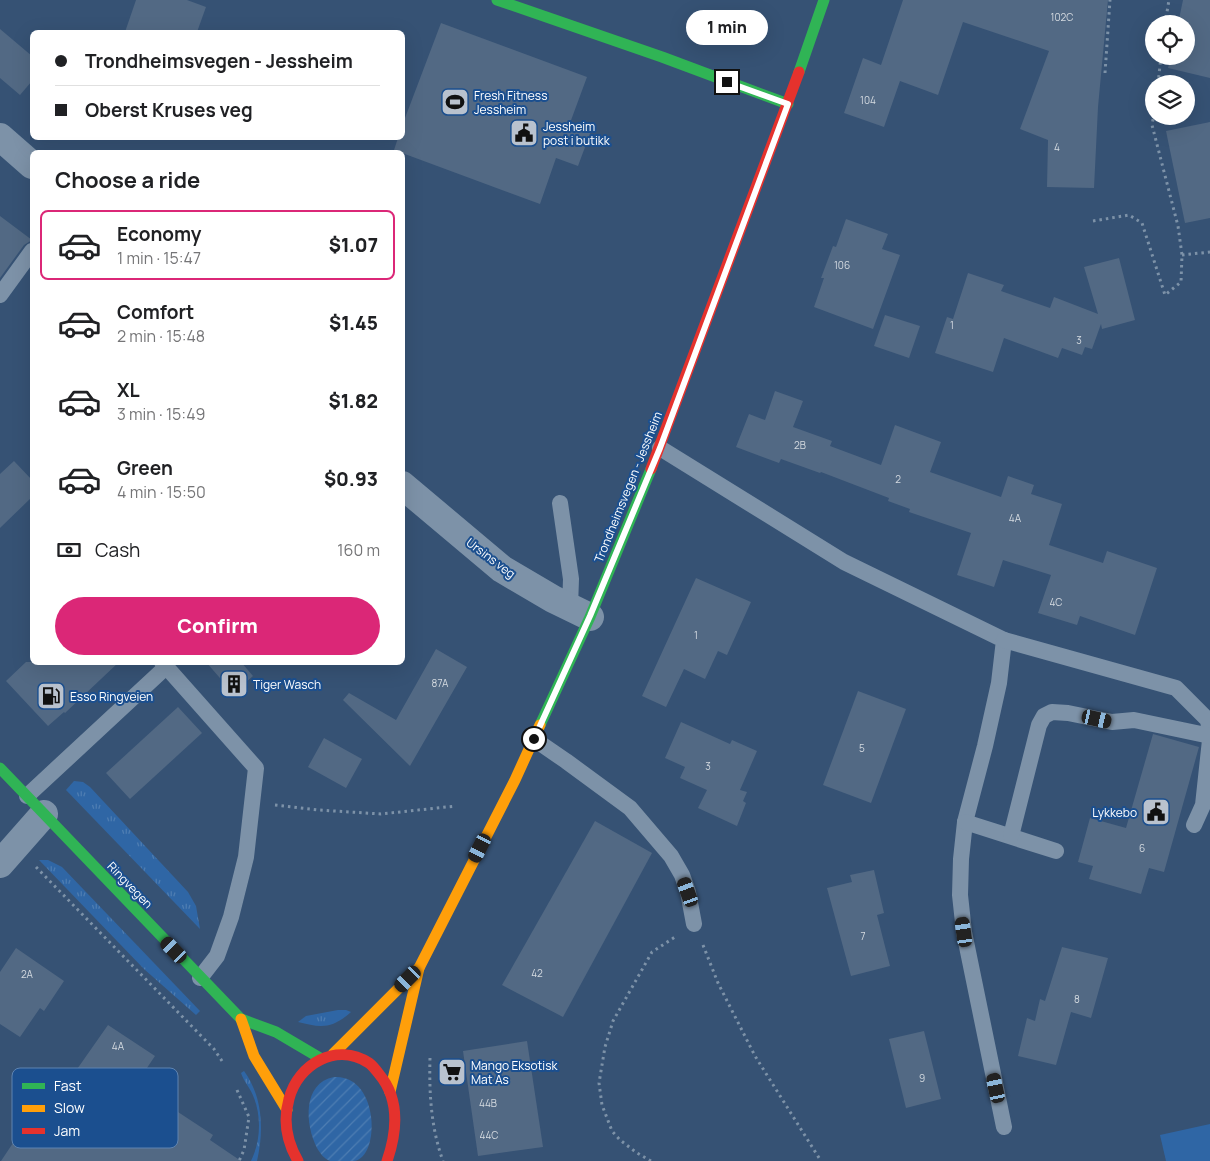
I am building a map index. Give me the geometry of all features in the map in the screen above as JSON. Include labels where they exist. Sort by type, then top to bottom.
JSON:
[{"type":"main road","points":[[497,0],[662,57],[788,104]]},
{"type":"main road","name":"Trondheimsvegen - Jessheim","points":[[390,1092],[419,968],[515,780],[534,739],[580,612],[660,448],[788,104],[824,0]]},
{"type":"main road","name":"Ringvegen","points":[[0,768],[200,978],[242,1019],[276,1032],[320,1058]]},
{"type":"main road","name":"Trondheimsvegen - Jessheim","points":[[333,1054],[419,968]]},
{"type":"main road","name":"Ringvegen","points":[[242,1019],[254,1056],[287,1110]]},
{"type":"main road","points":[[298,1161],[287,1136],[288,1099],[295,1082],[303,1070],[320,1058],[333,1054],[349,1056],[369,1064],[381,1076],[390,1092],[395,1106],[396,1149],[387,1161]]},
{"type":"main road","points":[[278,1153],[287,1136]]},
{"type":"street","points":[[0,137],[30,163]]},
{"type":"street","name":"Ursins veg","points":[[405,488],[502,569],[553,599],[580,612]]},
{"type":"street","points":[[8,855],[35,805]]},
{"type":"lane","points":[[0,295],[30,254]]},
{"type":"lane","points":[[660,448],[679,458],[844,562],[1004,640],[1176,688],[1208,720],[1210,734],[1134,720],[1112,722],[1068,713],[1052,712],[1044,716],[1039,725],[1011,836]]},
{"type":"lane","points":[[560,503],[571,579],[580,612]]},
{"type":"lane","points":[[1004,640],[997,692],[966,822],[961,859],[960,895],[964,932],[1004,1127]]},
{"type":"lane","points":[[35,805],[164,665],[256,768],[246,857],[232,917],[217,956],[200,978]]},
{"type":"lane","points":[[534,739],[630,808],[671,856],[682,875],[688,892],[694,924]]},
{"type":"lane","points":[[1194,825],[1203,805],[1210,740]]},
{"type":"lane","points":[[966,822],[1056,851]]},
{"type":"path","points":[[1105,73],[1110,0]]},
{"type":"path","points":[[1167,15],[1168,0]]},
{"type":"path","points":[[1093,221],[1129,215],[1142,224],[1165,295],[1181,282],[1182,255],[1178,226],[1152,125]]},
{"type":"path","points":[[1182,255],[1210,252]]},
{"type":"path","points":[[253,802],[320,810],[381,814],[456,806]]},
{"type":"path","points":[[8,855],[214,1049],[225,1065]]},
{"type":"path","points":[[651,1161],[620,1140],[612,1130],[602,1105],[599,1083],[605,1048],[612,1021],[652,952],[694,924],[718,983],[755,1056],[821,1161]]},
{"type":"path","points":[[430,1056],[433,1124],[444,1161]]},
{"type":"path","points":[[234,1082],[249,1117],[244,1150],[239,1161]]},
{"type":"green space","points":[[74,781],[83,782],[90,787],[188,892],[196,906],[200,929],[66,790]]},
{"type":"green space","points":[[39,860],[48,860],[62,867],[200,1011],[196,1015],[144,969]]},
{"type":"green space","points":[[338,1010],[351,1012],[338,1022],[326,1026],[298,1022],[306,1016]]},
{"type":"green space","points":[[244,1071],[255,1092],[260,1114],[261,1138],[257,1161],[251,1161],[259,1130],[257,1106],[241,1073]]},
{"type":"green space","points":[[334,1077],[349,1080],[360,1088],[367,1101],[371,1116],[369,1146],[363,1156],[354,1161],[330,1161],[326,1159],[317,1148],[310,1128],[309,1106],[311,1096],[316,1087]]},
{"type":"green space","points":[[1210,1124],[1210,1161],[1166,1161],[1160,1135]]},
{"type":"building","points":[[136,0],[187,0],[206,7],[198,30],[126,30]]},
{"type":"building","points":[[903,0],[1108,0],[1098,107],[1094,188],[1047,187],[1048,140],[1020,129],[1049,51],[963,22],[938,95],[900,81],[884,127],[844,113],[863,58],[881,65]]},
{"type":"building","points":[[1183,0],[1210,0],[1210,78],[1168,68],[1169,65],[1195,65],[1195,15],[1180,15]]},
{"type":"building","points":[[441,23],[587,77],[570,123],[591,131],[578,166],[556,158],[540,204],[405,154],[405,150],[394,150],[397,140],[405,140],[405,118]]},
{"type":"building","points":[[0,29],[30,54],[30,83],[20,95],[0,78]]},
{"type":"building","points":[[1210,122],[1210,218],[1185,223],[1166,131]]},
{"type":"building","points":[[0,216],[30,238],[30,241],[24,245],[0,278]]},
{"type":"building","points":[[846,219],[888,234],[882,249],[900,255],[873,329],[814,307],[824,278],[821,278],[833,246],[836,247]]},
{"type":"building","points":[[1119,258],[1135,320],[1102,329],[1101,324],[1092,349],[1085,347],[1082,355],[1062,348],[1058,358],[1004,338],[993,372],[935,353],[947,317],[953,319],[968,273],[1004,285],[1001,291],[1050,308],[1054,297],[1098,314],[1084,267]]},
{"type":"building","points":[[885,315],[920,326],[909,358],[874,346]]},
{"type":"building","points":[[775,391],[803,401],[793,427],[832,441],[830,446],[881,465],[895,425],[941,442],[930,472],[1001,497],[1008,476],[1034,485],[1031,494],[1062,504],[1049,545],[1103,563],[1107,551],[1157,568],[1135,635],[1080,616],[1077,625],[1038,613],[1051,575],[1003,560],[994,587],[957,575],[971,533],[909,512],[910,509],[888,501],[889,498],[821,472],[781,459],[779,463],[736,447],[749,414],[765,420]]},
{"type":"building","points":[[14,461],[30,478],[30,499],[0,528],[0,474]]},
{"type":"building","points":[[696,578],[751,602],[727,655],[718,651],[705,679],[684,669],[666,707],[642,696]]},
{"type":"building","points":[[436,649],[467,667],[410,766],[343,700],[349,693],[396,720]]},
{"type":"building","name":"Esso Ringveien","points":[[26,662],[30,662],[30,665],[116,665],[65,713],[48,726],[6,681]]},
{"type":"building","name":"Tiger Wasch","points":[[209,665],[244,665],[253,676],[233,693]]},
{"type":"building","points":[[858,691],[906,709],[871,803],[823,785]]},
{"type":"building","points":[[178,707],[202,733],[130,799],[106,773]]},
{"type":"building","points":[[681,722],[730,744],[732,740],[757,751],[740,790],[747,792],[743,801],[746,803],[737,826],[698,808],[707,790],[680,778],[685,767],[665,758]]},
{"type":"building","points":[[1153,734],[1199,747],[1164,872],[1149,868],[1141,894],[1089,879],[1093,866],[1078,862],[1090,818],[1126,828]]},
{"type":"building","points":[[324,738],[362,759],[346,788],[308,767]]},
{"type":"building","points":[[595,821],[652,853],[563,1017],[502,985]]},
{"type":"building","points":[[874,870],[884,913],[877,915],[890,966],[851,976],[827,888],[852,882],[850,875]]},
{"type":"building","points":[[1062,947],[1108,958],[1091,1018],[1071,1012],[1056,1065],[1018,1056],[1027,1018],[1035,1021],[1040,999],[1045,1001]]},
{"type":"building","points":[[16,948],[64,981],[44,1011],[40,1008],[20,1037],[0,1024],[0,972]]},
{"type":"building","points":[[108,1025],[155,1056],[147,1068],[78,1068]]},
{"type":"building","points":[[924,1031],[941,1099],[906,1108],[889,1039]]},
{"type":"building","points":[[527,1041],[543,1147],[478,1156],[463,1051]]},
{"type":"building","points":[[178,1112],[213,1135],[210,1140],[241,1161],[1,1161],[12,1144],[12,1148],[178,1148]]},
{"type":"traffic: fast","points":[[497,0],[662,57],[788,104]]},
{"type":"traffic: fast","points":[[799,72],[824,0]]},
{"type":"traffic: fast","points":[[540,725],[590,617],[651,469]]},
{"type":"traffic: fast","points":[[0,768],[241,1019],[276,1032],[320,1058]]},
{"type":"traffic: slow","points":[[390,1092],[419,968],[515,780],[540,725]]},
{"type":"traffic: slow","points":[[333,1054],[419,968]]},
{"type":"traffic: slow","points":[[241,1019],[254,1056],[287,1110]]},
{"type":"traffic: jam","points":[[651,469],[799,72]]},
{"type":"traffic: jam","points":[[298,1161],[291,1146],[286,1123],[287,1107],[294,1087],[301,1076],[320,1060],[344,1055],[356,1057],[369,1063],[377,1071],[391,1094],[395,1116],[393,1139],[387,1161]]},
{"type":"place","name":"Fresh Fitness Jessheim","points":[[455,102]]},
{"type":"place","name":"Jessheim post i butikk","points":[[524,133]]},
{"type":"place","name":"Tiger Wasch","points":[[234,684]]},
{"type":"place","name":"Esso Ringveien","points":[[51,696]]},
{"type":"place","name":"Lykkebo","points":[[1156,812]]},
{"type":"place","name":"Mango Eksotisk Mat As","points":[[452,1072]]},
{"type":"route","points":[[534,739],[590,616],[660,448],[788,104],[727,82]]}]
